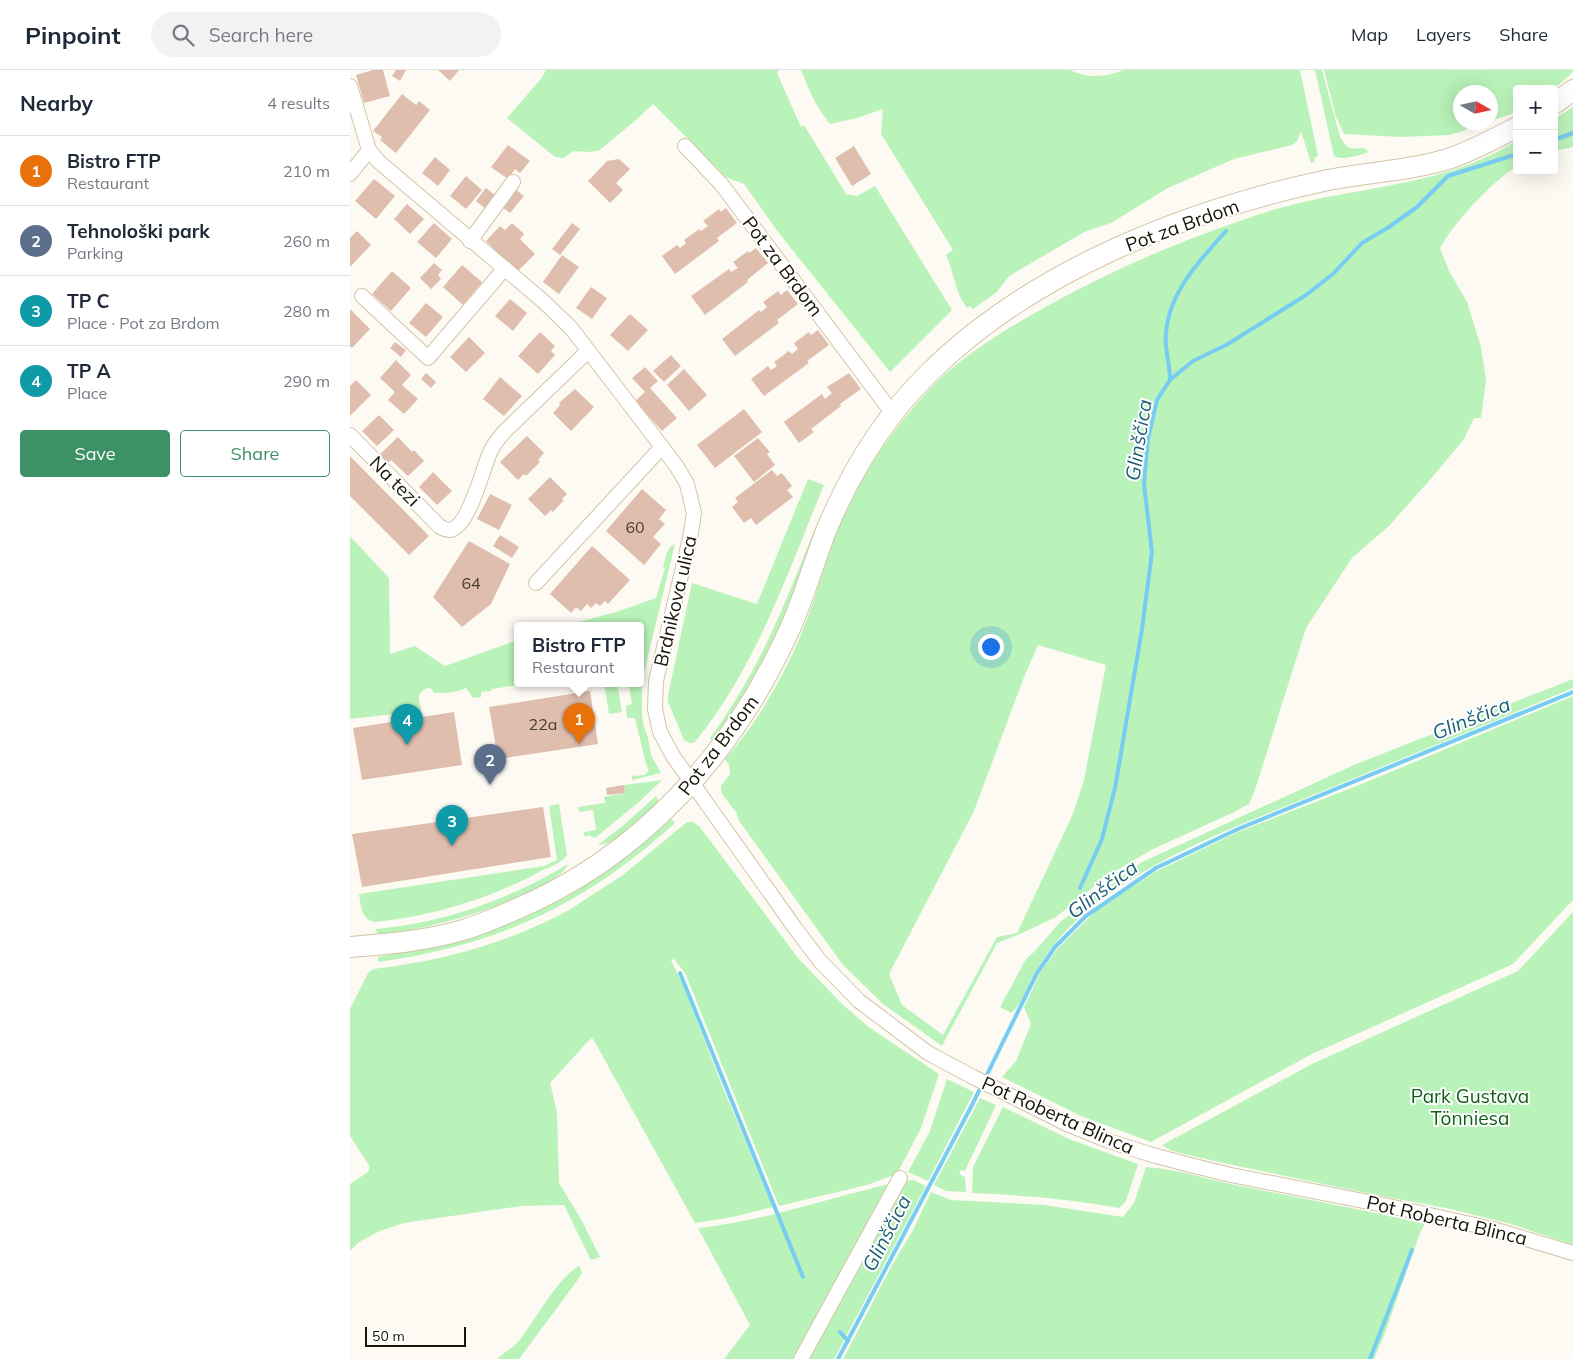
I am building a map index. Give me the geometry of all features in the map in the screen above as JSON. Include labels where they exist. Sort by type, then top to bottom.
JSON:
[{"type":"main road","points":[[1558,101],[1573,90]]},
{"type":"main road","name":"Pot za Brdom","points":[[350,947],[400,944],[455,932],[530,904],[569,883],[628,843],[663,812],[692,783],[741,719],[770,671],[800,605],[837,506],[855,471],[893,414],[929,373],[976,332],[1047,283],[1146,236],[1232,205],[1330,180],[1412,168],[1445,160],[1468,152],[1513,129]]},
{"type":"street","name":"Brdnikova ulica","points":[[350,86],[369,150],[378,161],[505,268],[571,328],[662,447],[687,484],[694,512],[690,538],[656,681],[655,709],[658,725],[665,744],[692,783]]},
{"type":"street","name":"Pot za Brdom","points":[[686,146],[722,185],[893,414]]},
{"type":"street","points":[[350,174],[369,150]]},
{"type":"street","points":[[470,240],[513,182]]},
{"type":"street","points":[[362,296],[428,358],[505,268]]},
{"type":"street","name":"Na tezi","points":[[350,435],[439,526],[450,530],[461,523],[496,442],[588,351]]},
{"type":"street","points":[[536,583],[662,447]]},
{"type":"street","name":"Pot Roberta Blinca","points":[[692,783],[820,961],[848,991],[870,1010],[928,1053],[1067,1124],[1109,1141],[1149,1154],[1231,1175],[1346,1197],[1493,1229],[1573,1253]]},
{"type":"street","points":[[801,1359],[900,1178]]},
{"type":"green space","points":[[546,70],[779,70],[777,73],[801,127],[804,125],[846,194],[857,196],[875,186],[952,310],[890,372],[778,232],[744,184],[726,177],[653,104],[600,150],[590,152],[574,151],[563,158],[555,157],[507,118],[541,79]]},
{"type":"green space","points":[[801,70],[1070,70],[1084,75],[1097,76],[1124,70],[1300,70],[1318,156],[1311,163],[1301,131],[1297,141],[1292,145],[1234,159],[1168,188],[1111,223],[1086,231],[1009,276],[997,292],[973,309],[970,306],[967,308],[957,289],[946,255],[953,250],[881,134],[883,109],[857,118],[830,124],[817,105]]},
{"type":"green space","points":[[1315,70],[1322,70],[1340,137],[1349,148],[1363,148],[1369,152],[1347,158],[1334,156]]},
{"type":"green space","points":[[1324,70],[1573,70],[1558,85],[1513,85],[1513,113],[1498,119],[1498,85],[1453,85],[1453,130],[1465,130],[1450,135],[1401,137],[1344,134],[1336,117]]},
{"type":"green space","points":[[1573,107],[1573,147],[1558,150],[1558,116]]},
{"type":"green space","points":[[1513,143],[1513,169],[1474,203],[1440,248],[1449,271],[1467,302],[1481,347],[1486,380],[1481,418],[1474,418],[1464,439],[1389,526],[1352,558],[1306,628],[1249,804],[1149,851],[1106,877],[1056,917],[997,943],[942,1046],[883,1004],[843,965],[739,821],[736,812],[721,790],[721,786],[730,774],[729,765],[725,759],[751,726],[785,670],[803,630],[842,519],[869,469],[889,438],[913,408],[949,371],[1004,331],[1082,288],[1157,253],[1262,213],[1323,198],[1432,176],[1486,157]],"holes":[[[1038,645],[1106,665],[1084,780],[1073,814],[1017,933],[997,937],[943,1035],[902,1005],[889,974],[974,811],[1024,677]]]},
{"type":"green space","points":[[808,479],[824,485],[783,586],[753,652],[735,684],[716,714],[694,743],[690,743],[684,740],[668,702],[668,695],[692,583],[757,604]]},
{"type":"green space","points":[[815,528],[817,528],[798,581],[769,650],[755,677],[713,741],[710,738],[743,688],[770,636]]},
{"type":"green space","points":[[350,536],[389,578],[390,654],[415,646],[445,666],[514,641],[514,686],[481,692],[481,697],[473,698],[466,688],[454,692],[434,693],[432,689],[428,688],[423,690],[419,696],[421,711],[350,719]]},
{"type":"green space","points":[[675,544],[644,673],[644,622],[580,622],[656,598],[665,568],[663,567],[667,552]]},
{"type":"green space","points":[[1573,679],[1573,688],[1227,830],[1145,871],[1095,904],[1070,926],[1042,961],[1022,999],[1011,1013],[1000,1007],[1026,959],[1060,922],[1142,862],[1356,764]]},
{"type":"green space","points":[[605,687],[618,687],[622,712],[609,714]]},
{"type":"green space","points":[[630,687],[642,687],[644,727],[651,755],[661,773],[632,780],[632,776],[645,775],[649,770],[635,718],[627,718],[626,706],[632,704]]},
{"type":"green space","points":[[1573,696],[1573,900],[1513,964],[1310,1055],[1151,1142],[1081,1116],[1002,1077],[1016,1061],[1031,1024],[1024,1007],[1041,971],[1058,948],[1096,911],[1157,871],[1238,832],[1364,783]]},
{"type":"green space","points":[[662,780],[639,802],[595,838],[584,835],[584,832],[596,830],[593,810],[579,812],[578,807],[605,803],[604,797],[625,793],[624,785]]},
{"type":"green space","points":[[656,796],[659,802],[622,835],[605,844],[598,845],[626,823]]},
{"type":"green space","points":[[559,804],[567,855],[559,863],[502,890],[440,911],[376,922],[367,918],[361,908],[359,894],[544,866],[557,860],[549,806]]},
{"type":"green space","points":[[671,819],[675,823],[642,852],[608,877],[538,917],[462,945],[421,955],[378,962],[378,957],[434,947],[474,936],[535,912],[564,897],[620,861]]},
{"type":"green space","points":[[687,822],[693,822],[700,827],[798,958],[842,1004],[870,1028],[939,1074],[921,1128],[897,1174],[867,1185],[779,1206],[685,973],[674,959],[671,960],[683,985],[723,1088],[773,1207],[733,1217],[695,1223],[592,1037],[550,1083],[557,1112],[559,1183],[582,1221],[600,1257],[591,1260],[564,1205],[521,1206],[404,1223],[380,1231],[359,1242],[350,1251],[350,1184],[368,1172],[370,1167],[350,1136],[350,1009],[368,973],[373,969],[453,955],[479,948],[554,918],[578,905],[623,875]]},
{"type":"green space","points":[[568,864],[557,876],[538,889],[481,911],[420,928],[377,934],[376,929],[427,921],[476,907],[523,888]]},
{"type":"green space","name":"Park Gustava Tönniesa","points":[[1573,912],[1573,1245],[1511,1224],[1446,1208],[1214,1161],[1172,1151],[1162,1145],[1312,1064],[1518,971]]},
{"type":"green space","points":[[947,1079],[974,1092],[928,1181],[908,1172],[930,1131]]},
{"type":"green space","points":[[980,1098],[996,1105],[965,1171],[961,1170],[959,1174],[965,1177],[966,1192],[946,1191],[934,1185]]},
{"type":"green space","points":[[1003,1107],[1069,1139],[1138,1164],[1126,1201],[1119,1208],[1046,1198],[972,1193],[973,1167]]},
{"type":"green space","points":[[1146,1167],[1182,1172],[1228,1184],[1425,1224],[1374,1359],[843,1359],[892,1265],[913,1230],[931,1192],[951,1200],[1044,1205],[1123,1217],[1134,1203]]},
{"type":"green space","points":[[913,1180],[926,1186],[834,1359],[806,1359],[903,1182]]},
{"type":"green space","points":[[893,1183],[796,1359],[724,1359],[750,1325],[698,1228],[772,1215]]},
{"type":"green space","points":[[580,1266],[582,1273],[577,1281],[519,1359],[497,1359],[518,1342],[556,1288],[573,1270]]},
{"type":"building","points":[[373,70],[383,70],[390,96],[364,103],[356,75]]},
{"type":"building","points":[[396,70],[406,70],[400,81],[392,76]]},
{"type":"building","points":[[438,70],[459,70],[450,81]]},
{"type":"building","points":[[402,94],[416,105],[419,101],[430,110],[396,153],[380,140],[382,137],[373,131]]},
{"type":"building","points":[[508,145],[530,161],[520,173],[515,169],[508,179],[491,167]]},
{"type":"building","points":[[854,146],[871,174],[852,186],[835,158]]},
{"type":"building","points":[[435,157],[450,170],[438,186],[422,173]]},
{"type":"building","points":[[619,159],[630,169],[616,183],[623,190],[610,203],[588,181],[607,161]]},
{"type":"building","points":[[466,176],[482,190],[466,209],[450,196]]},
{"type":"building","points":[[374,179],[395,196],[376,219],[355,201]]},
{"type":"building","points":[[486,188],[496,196],[486,209],[476,201]]},
{"type":"building","points":[[515,189],[524,196],[510,213],[501,206]]},
{"type":"building","points":[[407,204],[424,219],[410,234],[394,219]]},
{"type":"building","points":[[726,208],[737,223],[717,238],[719,241],[675,274],[662,256],[677,245],[680,248],[686,243],[684,240],[699,229],[701,231],[708,226],[703,221],[719,209],[721,212]]},
{"type":"building","points":[[434,223],[452,239],[436,258],[417,242]]},
{"type":"building","points":[[512,223],[524,234],[520,239],[535,254],[517,272],[486,241],[500,226],[505,230]]},
{"type":"building","points":[[572,223],[580,229],[560,255],[552,249]]},
{"type":"building","points":[[357,231],[371,245],[350,267],[350,238]]},
{"type":"building","points":[[756,248],[768,263],[747,280],[748,282],[705,315],[691,296],[729,269],[731,272],[738,268],[733,262],[748,251],[749,253]]},
{"type":"building","points":[[562,255],[579,267],[559,294],[543,282]]},
{"type":"building","points":[[434,263],[442,270],[438,275],[441,279],[431,289],[420,278]]},
{"type":"building","points":[[462,265],[482,282],[463,305],[443,287]]},
{"type":"building","points":[[392,271],[411,288],[391,311],[372,294]]},
{"type":"building","points":[[591,287],[607,298],[592,319],[576,308]]},
{"type":"building","points":[[787,290],[798,304],[777,320],[779,323],[735,356],[722,339],[759,310],[761,312],[767,307],[763,302],[778,291],[781,295]]},
{"type":"building","points":[[510,299],[527,313],[513,331],[495,316]]},
{"type":"building","points":[[426,303],[443,317],[426,337],[409,323]]},
{"type":"building","points":[[350,309],[370,329],[352,348],[350,346]]},
{"type":"building","points":[[630,314],[648,330],[628,351],[610,335]]},
{"type":"building","points":[[818,330],[829,345],[807,361],[809,363],[764,396],[751,379],[768,366],[771,370],[777,366],[774,362],[789,351],[792,354],[798,349],[794,343],[809,332],[811,335]]},
{"type":"building","points":[[540,332],[555,346],[551,351],[555,355],[538,374],[518,356]]},
{"type":"building","points":[[469,337],[485,353],[466,372],[450,357]]},
{"type":"building","points":[[395,342],[406,350],[401,357],[390,348]]},
{"type":"building","points":[[671,355],[681,366],[664,382],[653,371]]},
{"type":"building","points":[[396,360],[411,375],[402,385],[418,399],[404,414],[388,400],[395,392],[380,378]]},
{"type":"building","points":[[645,367],[658,381],[650,388],[677,418],[662,431],[635,401],[645,392],[632,378]]},
{"type":"building","points":[[684,369],[707,395],[689,411],[667,385]]},
{"type":"building","points":[[426,373],[436,382],[431,388],[421,379]]},
{"type":"building","points":[[849,373],[861,389],[811,429],[814,432],[799,443],[784,422],[822,394],[825,399],[832,393],[827,387]]},
{"type":"building","points":[[500,377],[522,396],[504,416],[483,399]]},
{"type":"building","points":[[356,380],[371,395],[350,416],[350,386]]},
{"type":"building","points":[[575,389],[594,407],[571,431],[553,413],[560,405],[559,403]]},
{"type":"building","points":[[744,409],[762,432],[715,468],[697,445]]},
{"type":"building","points":[[379,415],[394,430],[377,446],[362,431]]},
{"type":"building","points":[[527,436],[544,453],[538,460],[540,462],[526,476],[524,474],[518,480],[500,462]]},
{"type":"building","points":[[398,437],[412,452],[414,450],[424,461],[408,476],[391,460],[388,463],[379,455]]},
{"type":"building","points":[[758,438],[770,452],[767,454],[775,465],[754,482],[734,456]]},
{"type":"building","points":[[350,456],[429,536],[409,555],[350,496]]},
{"type":"building","points":[[772,470],[777,476],[782,473],[792,486],[787,490],[793,497],[756,525],[751,518],[744,523],[732,507],[738,502],[735,498]]},
{"type":"building","points":[[433,472],[452,491],[437,505],[419,487]]},
{"type":"building","points":[[550,477],[567,494],[553,512],[551,510],[545,516],[528,499]]},
{"type":"building","points":[[642,489],[666,510],[659,519],[665,524],[653,537],[661,544],[644,565],[606,531]]},
{"type":"building","points":[[490,494],[512,505],[499,530],[477,519]]},
{"type":"building","points":[[500,535],[519,547],[512,558],[493,546]]},
{"type":"building","points":[[469,541],[510,564],[491,604],[462,627],[433,597]]},
{"type":"building","points":[[592,546],[630,580],[608,604],[605,601],[600,606],[596,603],[591,608],[587,604],[581,611],[576,607],[571,613],[550,594]]},
{"type":"building","points":[[590,691],[598,744],[498,759],[489,707]]},
{"type":"building","points":[[454,712],[462,765],[362,780],[353,728]]},
{"type":"building","points":[[624,785],[625,793],[607,795],[606,788]]},
{"type":"building","points":[[543,807],[551,857],[362,887],[352,834]]},
{"type":"waterway","name":"Glinščica","points":[[1558,139],[1573,133]]},
{"type":"waterway","name":"Glinščica","points":[[1080,888],[1102,839],[1115,788],[1142,629],[1152,552],[1144,484],[1148,439],[1157,400],[1170,380],[1193,361],[1228,344],[1306,295],[1333,274],[1362,243],[1417,207],[1448,176],[1513,155]]},
{"type":"waterway","points":[[1170,379],[1166,339],[1168,318],[1173,304],[1187,277],[1226,231]]},
{"type":"waterway","name":"Glinščica","points":[[838,1359],[972,1105],[1037,973],[1055,947],[1086,916],[1156,868],[1238,829],[1573,692]]},
{"type":"waterway","points":[[680,973],[803,1277]]},
{"type":"waterway","points":[[1370,1359],[1412,1250]]},
{"type":"waterway","points":[[840,1332],[848,1341]]},
{"type":"place","name":"Bistro FTP","points":[[579,744]]},
{"type":"place","name":"TP A","points":[[407,745]]},
{"type":"place","name":"Tehnološki park","points":[[490,785]]},
{"type":"place","name":"TP C","points":[[452,846]]}]
